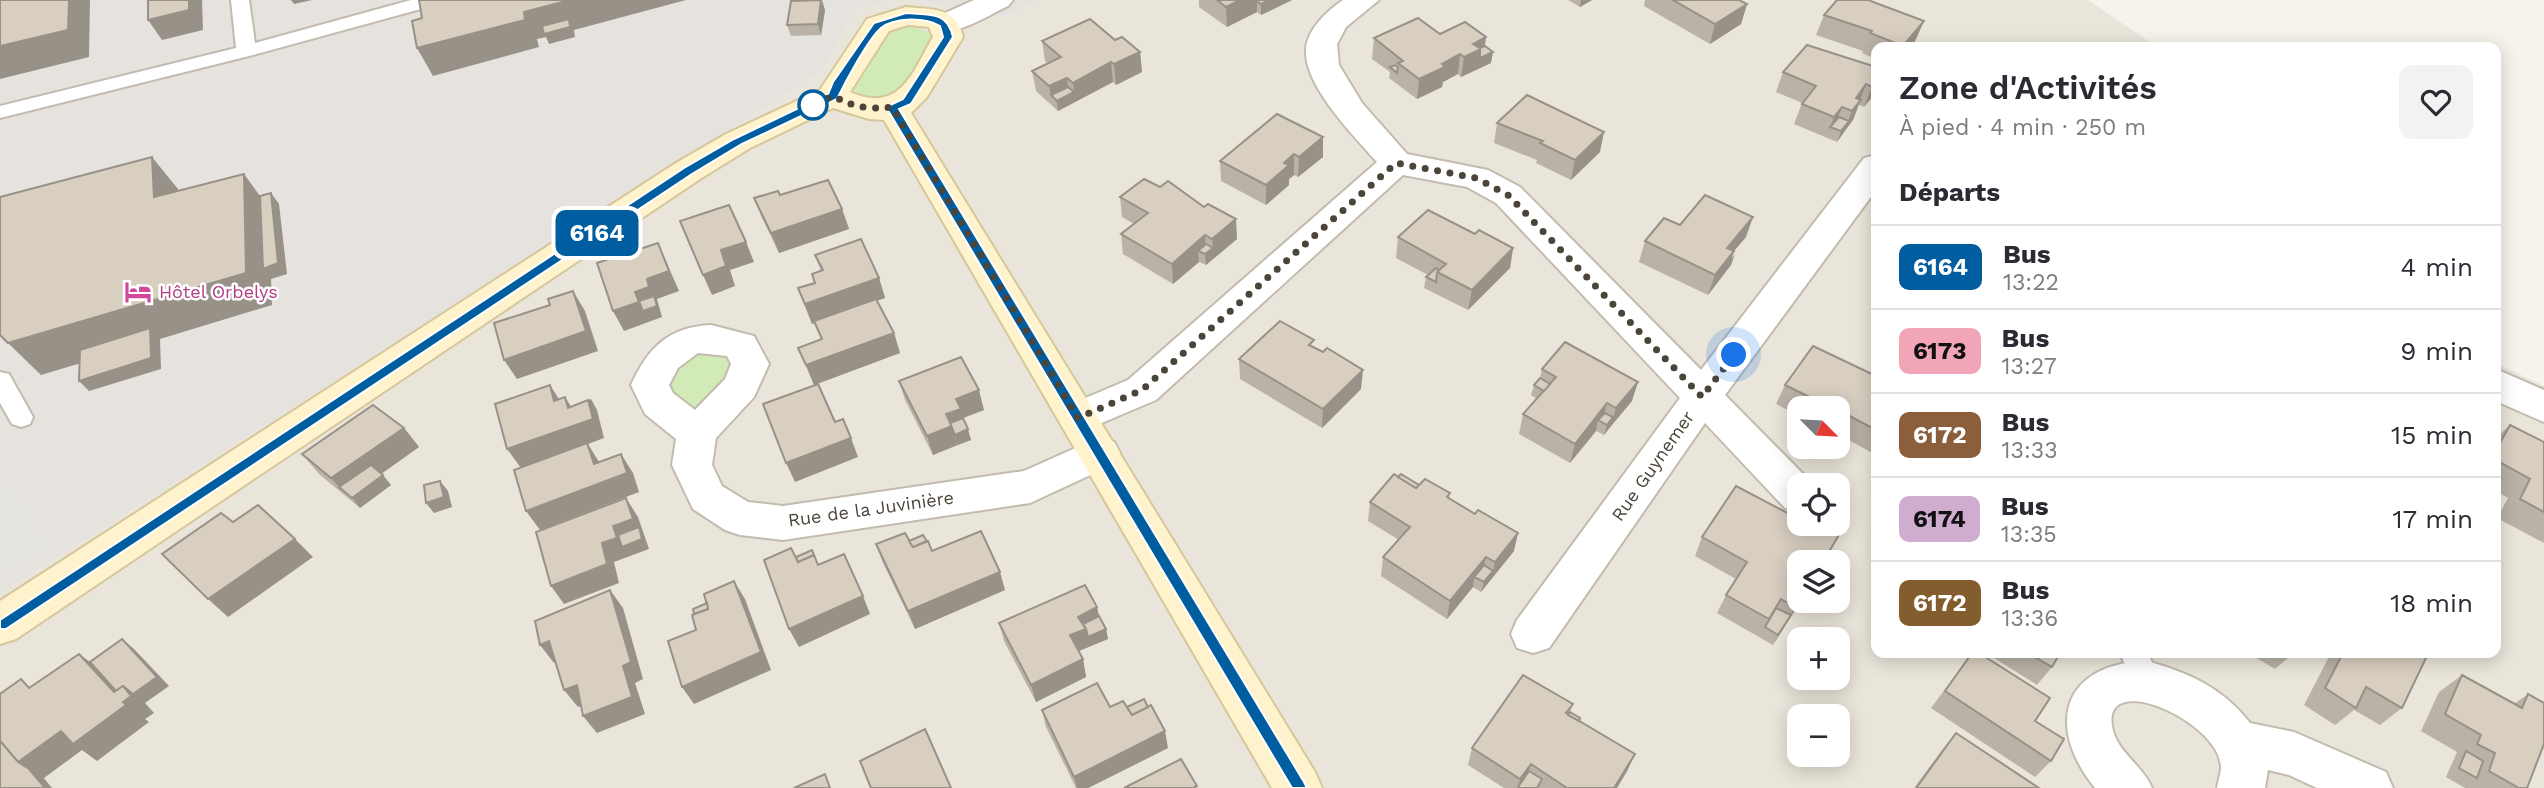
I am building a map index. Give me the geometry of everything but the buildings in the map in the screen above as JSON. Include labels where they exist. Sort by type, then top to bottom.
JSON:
[{"type":"street","points":[[945,24],[998,0]]},
{"type":"street","points":[[1364,0],[1329,28],[1321,52],[1333,88],[1396,163],[1476,178],[1508,195],[1787,484]]},
{"type":"street","points":[[0,625],[688,171],[738,141],[833,96],[839,82],[886,10],[906,16],[936,19],[945,24],[948,37],[907,102],[869,110],[852,107],[833,96]]},
{"type":"street","points":[[892,107],[1298,788]]},
{"type":"street","points":[[1078,418],[1142,390],[1396,163]]},
{"type":"street","name":"Rue Guynemer","points":[[1533,634],[1702,397],[1871,173]]},
{"type":"street","points":[[2501,386],[2544,407]]},
{"type":"street","name":"Rue de la Juvinière","points":[[697,433],[692,465],[707,497],[740,519],[783,523],[1030,487],[1100,453]]},
{"type":"street","points":[[2128,788],[2102,762],[2092,740],[2088,719],[2093,701],[2106,688],[2124,681],[2140,667],[2197,701],[2220,719],[2236,742],[2244,763],[2241,788]]},
{"type":"street","points":[[2236,742],[2294,754],[2369,788]]},
{"type":"lane","points":[[240,0],[246,51]]},
{"type":"lane","points":[[0,113],[246,51],[432,0]]},
{"type":"lane","points":[[0,382],[20,417]]},
{"type":"shaded area","points":[[0,0],[896,0],[856,10],[822,71],[0,594]]},
{"type":"shaded area","points":[[896,0],[913,0],[1002,18],[1040,0],[2088,0],[2150,42],[1871,42],[1871,658],[2501,658],[2501,365],[2544,386],[2544,788],[0,788],[0,594],[822,71],[856,10]]},
{"type":"shaded area","points":[[913,0],[1040,0],[1002,18]]},
{"type":"shaded area","points":[[18,479],[54,547],[0,576],[0,488]]},
{"type":"green space","points":[[910,26],[929,32],[931,41],[902,85],[882,98],[870,99],[857,93],[853,88],[856,78],[888,34]]},
{"type":"green space","points":[[709,352],[724,358],[732,372],[698,414],[668,391],[667,377],[693,355]]},
{"type":"bus line","name":"6164","points":[[0,625],[688,171],[738,141],[833,96],[839,82],[878,26],[906,16],[936,19],[945,24],[948,37],[907,102],[892,107],[1298,788]]},
{"type":"place","name":"Hôtel Orbelys","points":[[138,292]]},
{"type":"route","points":[[813,105],[809,107],[833,96],[852,107],[869,110],[892,107],[1078,418],[1142,390],[1396,163],[1476,178],[1508,195],[1702,397],[1734,355]]}]
